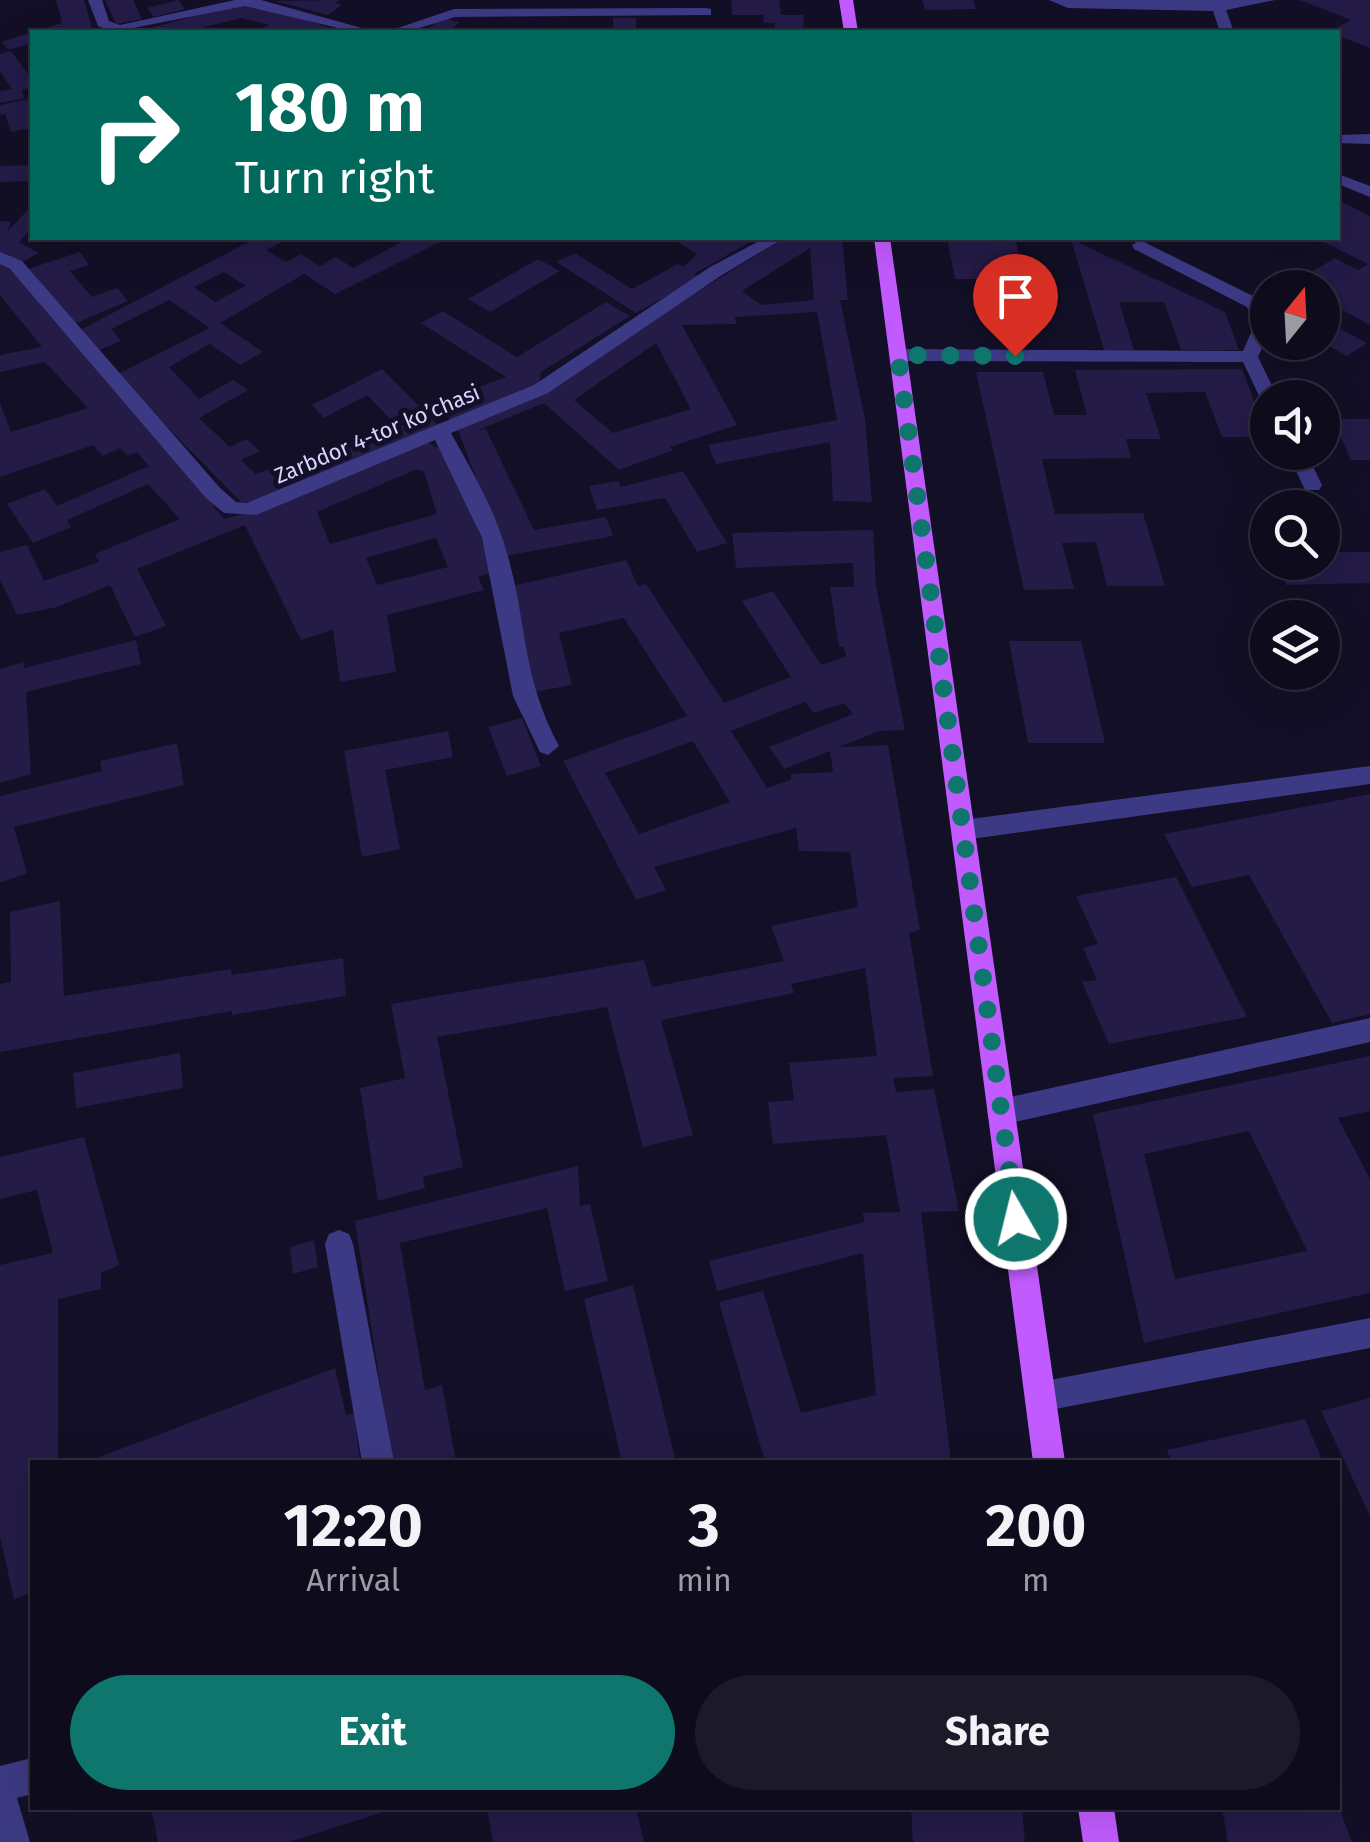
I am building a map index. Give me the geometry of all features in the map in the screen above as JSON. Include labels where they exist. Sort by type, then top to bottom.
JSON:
[{"type":"main road","points":[[846,0],[852,30]]},
{"type":"main road","points":[[882,240],[1049,1460]]},
{"type":"main road","points":[[1096,1810],[1101,1842]]},
{"type":"street","points":[[95,0],[103,23],[119,30],[244,2],[275,6],[362,30]]},
{"type":"street","points":[[436,0],[526,0]]},
{"type":"street","points":[[1056,0],[1068,4],[1245,6],[1268,0]]},
{"type":"street","points":[[1223,4],[1228,30]]},
{"type":"street","points":[[399,30],[454,13],[706,12]]},
{"type":"street","points":[[1340,139],[1370,138]]},
{"type":"street","points":[[1340,180],[1370,192]]},
{"type":"street","name":"Zarbdor 4-tor koʼchasi","points":[[0,256],[16,265],[214,493],[232,508],[249,510],[441,434],[541,389],[716,271],[772,240]]},
{"type":"street","points":[[1140,245],[1254,304],[1263,326],[1249,357]]},
{"type":"street","points":[[898,355],[1249,357]]},
{"type":"street","points":[[1249,357],[1260,380]]},
{"type":"street","points":[[441,434],[460,466],[496,553],[517,684],[548,746]]},
{"type":"street","points":[[1305,470],[1312,485]]},
{"type":"street","points":[[963,830],[1370,775]]},
{"type":"street","points":[[1001,1112],[1370,1030]]},
{"type":"street","points":[[339,1244],[378,1460]]},
{"type":"street","points":[[1040,1397],[1370,1333]]},
{"type":"street","points":[[0,1784],[30,1776]]},
{"type":"street","points":[[0,1801],[12,1842]]},
{"type":"building","points":[[56,0],[84,0],[92,28],[41,30],[62,23]]},
{"type":"building","points":[[105,0],[133,0],[142,19],[116,24]]},
{"type":"building","points":[[178,0],[185,9],[154,17],[147,8]]},
{"type":"building","points":[[339,0],[336,3],[342,5],[328,15],[275,1]]},
{"type":"building","points":[[731,0],[779,0],[781,15],[804,15],[803,30],[774,30],[775,23],[764,23],[763,15],[732,15]]},
{"type":"building","points":[[922,0],[973,0],[976,9],[925,10]]},
{"type":"building","points":[[1300,0],[1370,0],[1370,48],[1340,36],[1340,30],[1333,30],[1351,20]]},
{"type":"building","points":[[240,4],[273,9],[336,30],[260,30],[269,25],[241,18],[192,30],[142,30]]},
{"type":"building","points":[[441,18],[460,22],[450,30],[427,30]]},
{"type":"building","points":[[613,18],[636,18],[636,30],[613,30]]},
{"type":"building","points":[[30,33],[30,44],[9,50],[1,42]]},
{"type":"building","points":[[11,51],[30,77],[30,88],[22,90],[24,98],[0,103],[0,91],[12,89],[0,71],[0,54]]},
{"type":"building","points":[[28,99],[30,128],[11,132],[5,114],[0,115],[0,105]]},
{"type":"building","points":[[30,165],[30,181],[0,182],[0,166]]},
{"type":"building","points":[[1340,201],[1370,216],[1370,325],[1340,309],[1340,270],[1315,270],[1335,258],[1358,270],[1368,264],[1320,240],[1340,240]]},
{"type":"building","points":[[30,207],[30,230],[19,242],[39,253],[18,264],[0,254],[0,221],[11,222],[7,232]]},
{"type":"building","points":[[252,240],[285,240],[266,250],[286,262],[301,254],[320,266],[336,257],[353,268],[405,240],[444,240],[335,294],[304,274],[220,323],[263,352],[240,365],[210,344],[169,367],[199,399],[233,380],[248,390],[199,418],[230,447],[247,439],[260,451],[241,460],[256,474],[395,424],[367,395],[324,418],[312,405],[382,369],[441,428],[258,503],[241,502],[116,375],[210,328],[169,300],[111,329],[121,341],[97,351],[80,330]],"holes":[[[224,272],[246,286],[215,302],[194,287]]]},
{"type":"building","points":[[674,240],[754,240],[694,274],[700,277],[636,313],[556,262],[575,253],[632,289],[678,264],[683,267],[697,254]]},
{"type":"building","points":[[781,240],[842,240],[848,300],[840,300],[865,419],[872,502],[833,501],[830,442],[716,464],[708,445],[837,420],[817,312],[735,317],[736,324],[682,325],[737,425],[670,447],[673,450],[619,470],[544,403],[476,431],[486,429],[534,530],[606,517],[613,536],[505,556],[457,427],[533,394]],"holes":[[[810,248],[814,300],[761,305],[742,291]],[[656,343],[691,409],[613,433],[574,400]]]},
{"type":"building","points":[[947,240],[1015,240],[1025,279],[955,279]]},
{"type":"building","points":[[1071,240],[1225,312],[1239,350],[1181,350],[1164,302],[1119,302],[1134,350],[1104,350]]},
{"type":"building","points":[[80,252],[89,265],[70,271],[92,297],[117,288],[128,301],[72,325],[28,269]]},
{"type":"building","points":[[538,259],[560,271],[490,312],[468,299]]},
{"type":"building","points":[[0,263],[21,278],[129,408],[217,504],[213,506],[224,519],[270,506],[424,441],[448,453],[494,572],[478,577],[484,590],[387,615],[396,672],[340,682],[333,630],[301,640],[245,525],[137,569],[166,626],[135,637],[110,585],[57,607],[17,615],[0,580],[0,552],[27,545],[44,581],[99,562],[95,554],[180,519],[148,484],[67,520],[71,527],[33,543],[7,504],[45,489],[57,506],[149,466],[137,452],[128,456],[120,448],[103,456],[93,445],[0,477],[0,403],[11,432],[88,408],[45,362],[0,372],[0,355],[42,347],[0,295]],"holes":[[[417,469],[424,472],[437,514],[330,544],[317,512]],[[436,538],[448,567],[377,585],[366,558]]]},
{"type":"building","points":[[606,302],[630,316],[541,372],[539,387],[452,422],[435,403],[506,377],[421,323],[443,311],[517,357]]},
{"type":"building","points":[[1340,329],[1367,343],[1347,356],[1340,352]]},
{"type":"building","points":[[1242,369],[1250,390],[1250,437],[1222,437],[1205,392],[1146,393],[1161,439],[1126,439],[1131,458],[1042,459],[1055,514],[1143,513],[1165,586],[1107,586],[1096,542],[1062,543],[1074,589],[1024,590],[976,372],[1043,372],[1054,415],[1087,415],[1075,370]]},
{"type":"building","points":[[1340,419],[1370,419],[1370,460],[1351,460],[1340,435]]},
{"type":"building","points":[[683,471],[727,543],[697,552],[665,498],[597,510],[589,486],[618,481],[621,487]]},
{"type":"building","points":[[873,530],[876,586],[905,730],[879,731],[839,747],[888,745],[920,930],[909,933],[933,1076],[893,1078],[896,1092],[934,1089],[959,1211],[921,1212],[951,1460],[764,1460],[719,1302],[763,1291],[801,1413],[876,1395],[863,1253],[717,1291],[709,1261],[864,1222],[863,1213],[900,1212],[886,1135],[773,1144],[768,1102],[794,1100],[789,1063],[877,1056],[865,968],[791,984],[794,993],[661,1020],[693,1135],[643,1147],[607,1007],[437,1037],[463,1167],[423,1177],[425,1188],[378,1201],[360,1088],[405,1078],[391,1004],[644,960],[652,987],[784,961],[771,926],[858,907],[850,852],[799,851],[796,828],[654,867],[666,890],[636,900],[563,761],[687,716],[624,618],[559,633],[572,685],[528,693],[504,588],[626,560],[638,586],[646,584],[724,703],[791,677],[742,601],[773,591],[821,665],[846,656],[844,647],[839,647],[830,587],[854,587],[853,563],[736,568],[732,533]],"holes":[[[805,702],[814,713],[844,703],[853,714],[769,747],[784,769],[830,751],[833,772],[791,774],[791,780],[767,788],[731,731]],[[693,741],[730,802],[639,834],[605,773]]]},
{"type":"building","points":[[1340,552],[1370,552],[1370,583],[1286,585],[1284,580],[1340,580]]},
{"type":"building","points":[[136,640],[141,664],[26,692],[31,774],[0,783],[0,669],[23,662],[24,668]]},
{"type":"building","points":[[1009,641],[1081,641],[1105,743],[1028,743]]},
{"type":"building","points":[[522,718],[541,766],[507,776],[488,727]]},
{"type":"building","points":[[448,731],[453,757],[385,770],[400,849],[362,857],[344,751]]},
{"type":"building","points":[[177,743],[184,785],[14,827],[27,873],[0,883],[0,796],[102,771],[100,761]]},
{"type":"building","points":[[1370,794],[1370,1014],[1332,1023],[1249,875],[1192,887],[1164,834]]},
{"type":"building","points":[[1176,877],[1247,1017],[1109,1044],[1082,982],[1097,980],[1083,948],[1098,944],[1076,896]]},
{"type":"building","points":[[60,901],[64,996],[231,969],[232,975],[343,958],[346,996],[232,1015],[232,1011],[0,1052],[0,984],[11,982],[10,912]]},
{"type":"building","points":[[180,1053],[183,1088],[76,1108],[73,1073]]},
{"type":"building","points":[[1370,1056],[1370,1111],[1338,1118],[1370,1179],[1370,1293],[1144,1343],[1093,1114]],"holes":[[[1249,1131],[1307,1251],[1175,1279],[1144,1154]]]},
{"type":"building","points":[[84,1137],[119,1265],[101,1273],[101,1289],[58,1299],[58,1460],[30,1460],[30,1593],[14,1599],[0,1537],[0,1265],[53,1253],[37,1190],[0,1199],[0,1157]]},
{"type":"building","points":[[578,1166],[580,1206],[590,1204],[608,1281],[565,1291],[547,1208],[400,1243],[425,1390],[442,1385],[456,1460],[392,1460],[355,1221]]},
{"type":"building","points":[[314,1240],[318,1267],[293,1274],[290,1247]]},
{"type":"building","points":[[633,1285],[676,1460],[622,1460],[584,1299]]},
{"type":"building","points":[[335,1368],[346,1415],[354,1413],[360,1460],[91,1460]]},
{"type":"building","points":[[1370,1398],[1370,1516],[1321,1411]]},
{"type":"building","points":[[1305,1419],[1322,1460],[1170,1460],[1167,1450]]},
{"type":"building","points":[[151,1810],[390,1810],[289,1842],[158,1842]]},
{"type":"building","points":[[487,1810],[636,1810],[644,1842],[493,1842]]},
{"type":"building","points":[[911,1810],[1022,1810],[1025,1842],[913,1842]]},
{"type":"building","points":[[1222,1810],[1340,1810],[1352,1842],[1228,1842]]},
{"type":"route","points":[[1015,356],[898,355],[1016,1219]]}]
